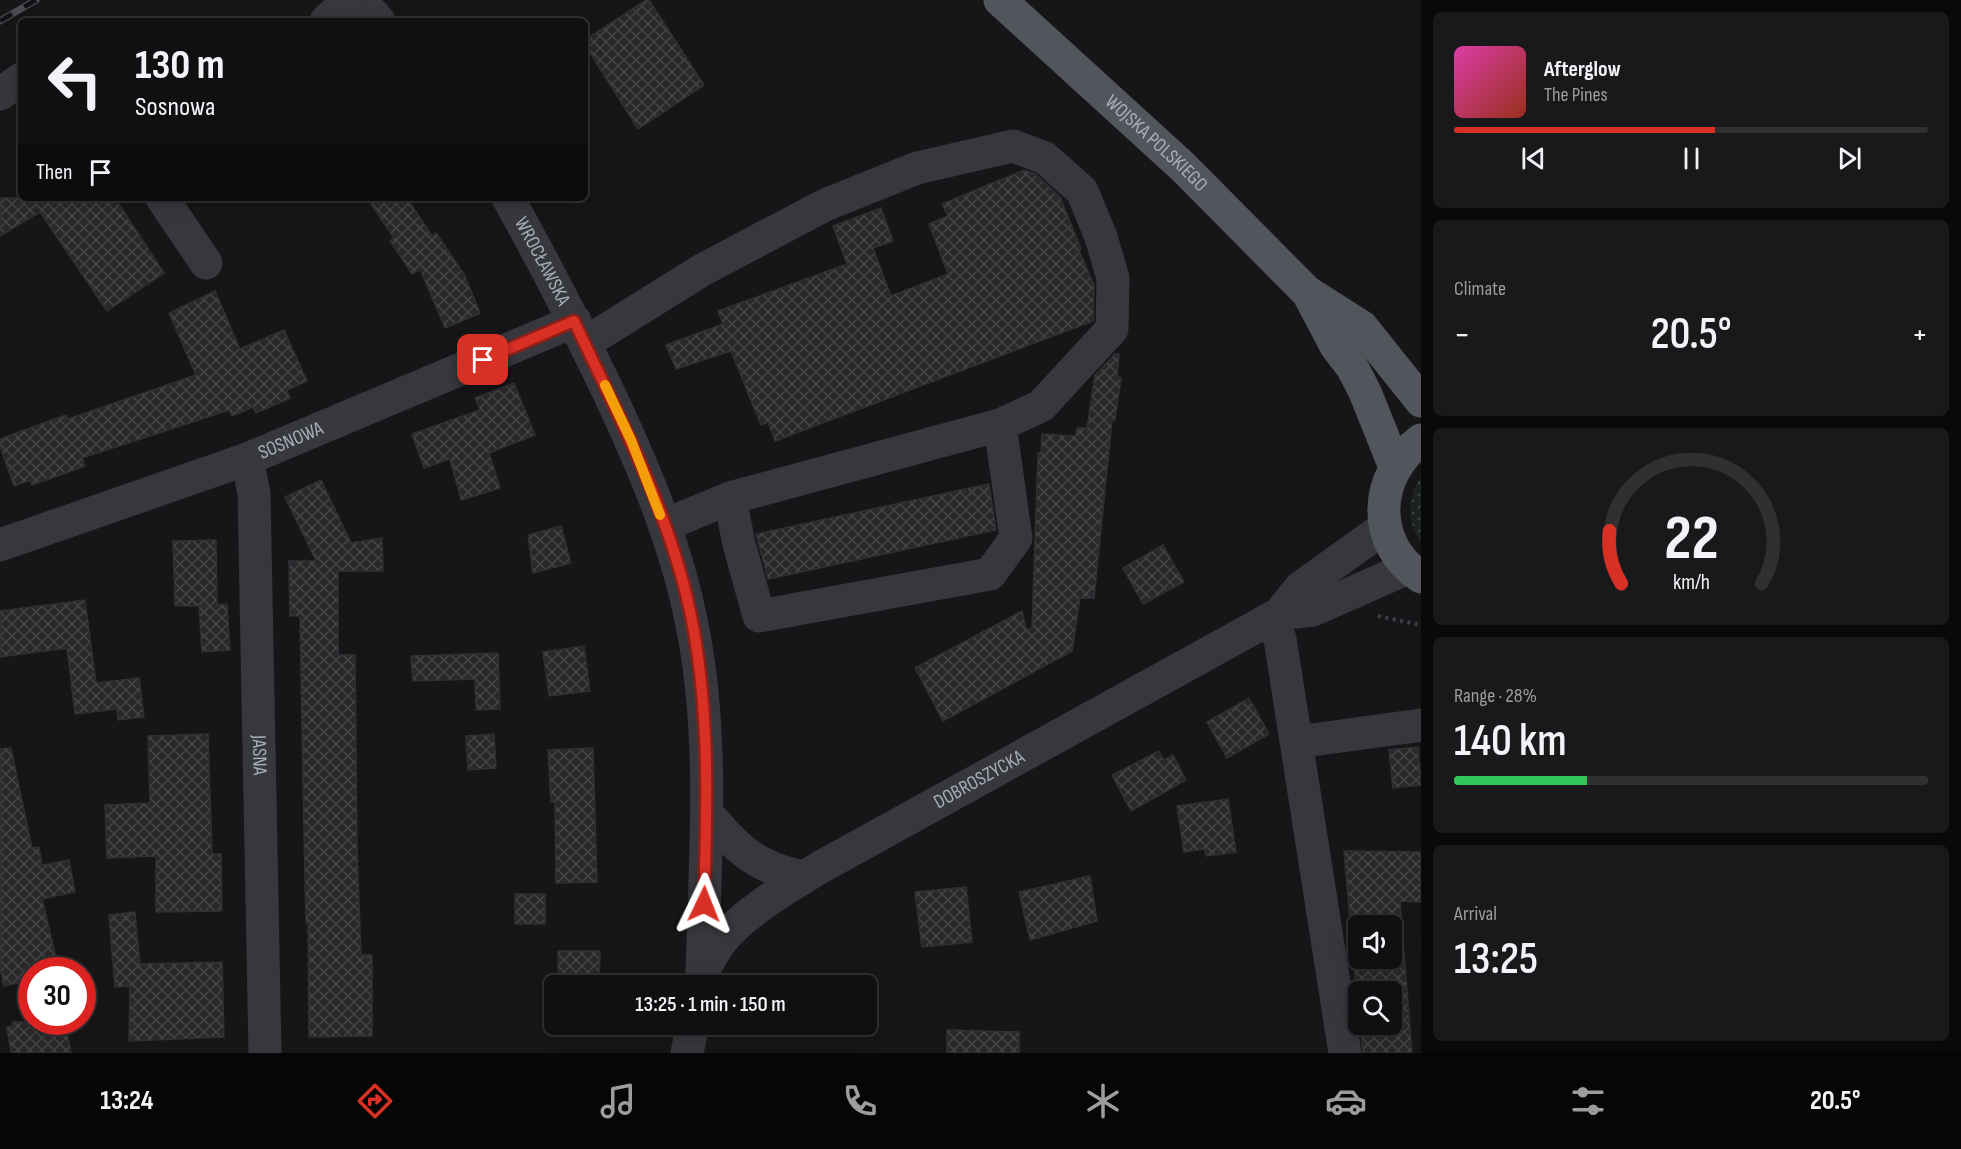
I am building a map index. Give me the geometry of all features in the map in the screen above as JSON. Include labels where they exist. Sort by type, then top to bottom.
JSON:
[{"type":"main road","name":"WOJSKA POLSKIEGO","points":[[1000,0],[1182,166],[1307,292],[1362,327],[1421,401]]},
{"type":"main road","name":"WOJSKA POLSKIEGO","points":[[1307,292],[1336,346],[1352,367],[1365,392],[1395,467]]},
{"type":"main road","points":[[1414,572],[1398,557],[1389,542],[1385,527],[1384,503],[1388,481],[1395,467],[1421,440]]},
{"type":"street","points":[[329,18],[349,0]]},
{"type":"street","points":[[360,0],[376,18]]},
{"type":"street","points":[[0,94],[18,81]]},
{"type":"street","name":"SOSNOWA","points":[[0,545],[248,459],[580,332],[825,205],[917,168],[1012,147],[1045,159],[1082,191],[1101,237],[1113,278],[1112,329],[1041,405],[1000,425],[730,498],[664,525]]},
{"type":"street","points":[[164,201],[206,263]]},
{"type":"street","name":"WROCŁAWSKA","points":[[510,201],[580,332],[631,440],[664,525],[693,626],[706,736],[707,813],[701,975]]},
{"type":"street","points":[[730,498],[739,543],[759,616],[990,574],[1016,538],[1000,425]]},
{"type":"street","name":"JASNA","points":[[248,459],[254,493],[265,1053]]},
{"type":"street","name":"DOBROSZYCKA","points":[[703,975],[720,943],[745,919],[804,877],[1275,616],[1300,588],[1385,527]]},
{"type":"street","name":"DOBROSZYCKA","points":[[1275,616],[1312,610],[1414,572]]},
{"type":"street","points":[[1275,616],[1297,741],[1345,1053]]},
{"type":"street","points":[[1297,741],[1421,725]]},
{"type":"street","points":[[707,813],[731,842],[759,863],[778,872],[804,877]]},
{"type":"street","points":[[687,1053],[691,1035]]},
{"type":"path","points":[[1368,615],[1421,625]]},
{"type":"shaded area","points":[[1421,477],[1421,543],[1413,527],[1410,510],[1413,493]]},
{"type":"building","points":[[649,0],[704,85],[638,129],[588,50],[588,38]]},
{"type":"building","points":[[1024,170],[1035,174],[1060,197],[1094,286],[1093,321],[775,441],[768,422],[761,425],[731,351],[676,369],[666,345],[723,324],[718,311],[847,264],[833,226],[881,208],[893,241],[873,248],[891,296],[948,274],[929,224],[948,216],[942,204]]},
{"type":"building","points":[[0,198],[18,198],[18,201],[117,201],[164,273],[107,311],[40,212],[0,236]]},
{"type":"building","points":[[369,201],[409,201],[432,236],[436,233],[464,274],[480,313],[445,328],[420,269],[412,274],[390,241],[394,238]]},
{"type":"building","points":[[215,291],[240,349],[284,330],[307,381],[287,390],[290,398],[256,413],[253,407],[232,416],[229,410],[82,458],[85,466],[32,485],[30,480],[14,486],[0,446],[0,439],[66,415],[68,419],[196,375],[169,313]]},
{"type":"building","points":[[1115,354],[1119,354],[1117,377],[1121,378],[1115,420],[1112,420],[1094,598],[1080,598],[1072,651],[943,721],[915,668],[1022,611],[1026,629],[1032,629],[1038,453],[1041,453],[1042,434],[1076,436],[1077,428],[1087,428],[1095,375]]},
{"type":"building","points":[[514,383],[535,435],[489,453],[500,488],[461,500],[450,459],[424,468],[412,434],[480,410],[475,398]]},
{"type":"building","points":[[321,480],[351,543],[382,538],[383,571],[338,571],[338,655],[355,655],[357,849],[361,955],[372,955],[372,1036],[309,1037],[300,616],[290,616],[289,561],[316,561],[285,497]]},
{"type":"building","points":[[989,484],[996,530],[768,579],[756,534]]},
{"type":"building","points":[[561,526],[571,563],[533,573],[528,535]]},
{"type":"building","points":[[216,540],[217,605],[227,604],[230,650],[202,652],[199,606],[175,606],[173,541]]},
{"type":"building","points":[[1163,545],[1184,582],[1143,604],[1123,568]]},
{"type":"building","points":[[85,600],[96,683],[139,678],[144,717],[118,720],[117,709],[75,714],[67,648],[0,657],[0,611]]},
{"type":"building","points":[[584,646],[590,691],[549,696],[543,652]]},
{"type":"building","points":[[498,653],[500,709],[476,710],[475,679],[413,681],[411,656]]},
{"type":"building","points":[[1249,698],[1269,734],[1227,758],[1207,722]]},
{"type":"building","points":[[208,734],[212,854],[221,854],[222,911],[156,912],[156,856],[107,858],[105,805],[150,803],[148,736]]},
{"type":"building","points":[[494,734],[496,768],[468,770],[466,736]]},
{"type":"building","points":[[1418,747],[1421,785],[1393,788],[1389,750]]},
{"type":"building","points":[[11,748],[32,848],[39,847],[42,865],[69,860],[75,892],[42,899],[56,957],[18,957],[18,983],[4,986],[0,968],[0,749]]},
{"type":"building","points":[[593,748],[597,882],[556,883],[555,802],[551,802],[548,750]]},
{"type":"building","points":[[1159,751],[1164,760],[1173,755],[1186,780],[1131,811],[1112,775]]},
{"type":"building","points":[[1228,799],[1236,852],[1206,856],[1205,849],[1184,852],[1177,806]]},
{"type":"building","points":[[1344,851],[1421,852],[1421,902],[1400,901],[1401,915],[1350,915]]},
{"type":"building","points":[[1090,876],[1097,921],[1030,940],[1019,892]]},
{"type":"building","points":[[966,887],[972,942],[922,947],[915,892]]},
{"type":"building","points":[[515,894],[545,894],[545,924],[515,924]]},
{"type":"building","points":[[135,912],[140,964],[222,962],[224,1037],[129,1041],[130,986],[115,987],[109,915]]},
{"type":"building","points":[[1402,926],[1412,1053],[1363,1053],[1361,1035],[1402,1035],[1402,981],[1355,981],[1354,969],[1402,969]]},
{"type":"building","points":[[558,951],[600,951],[599,975],[558,975]]},
{"type":"building","points":[[12,1022],[18,1022],[18,1035],[68,1035],[71,1053],[11,1053],[7,1027],[13,1026]]},
{"type":"building","points":[[947,1030],[1019,1032],[1019,1053],[947,1053]]},
{"type":"railway","points":[[0,21],[36,0]]},
{"type":"slow traffic","points":[[605,385],[631,440],[660,515]]},
{"type":"route","points":[[483,360],[574,321],[631,440],[664,525],[693,626],[706,736],[707,813],[704,904]]}]
